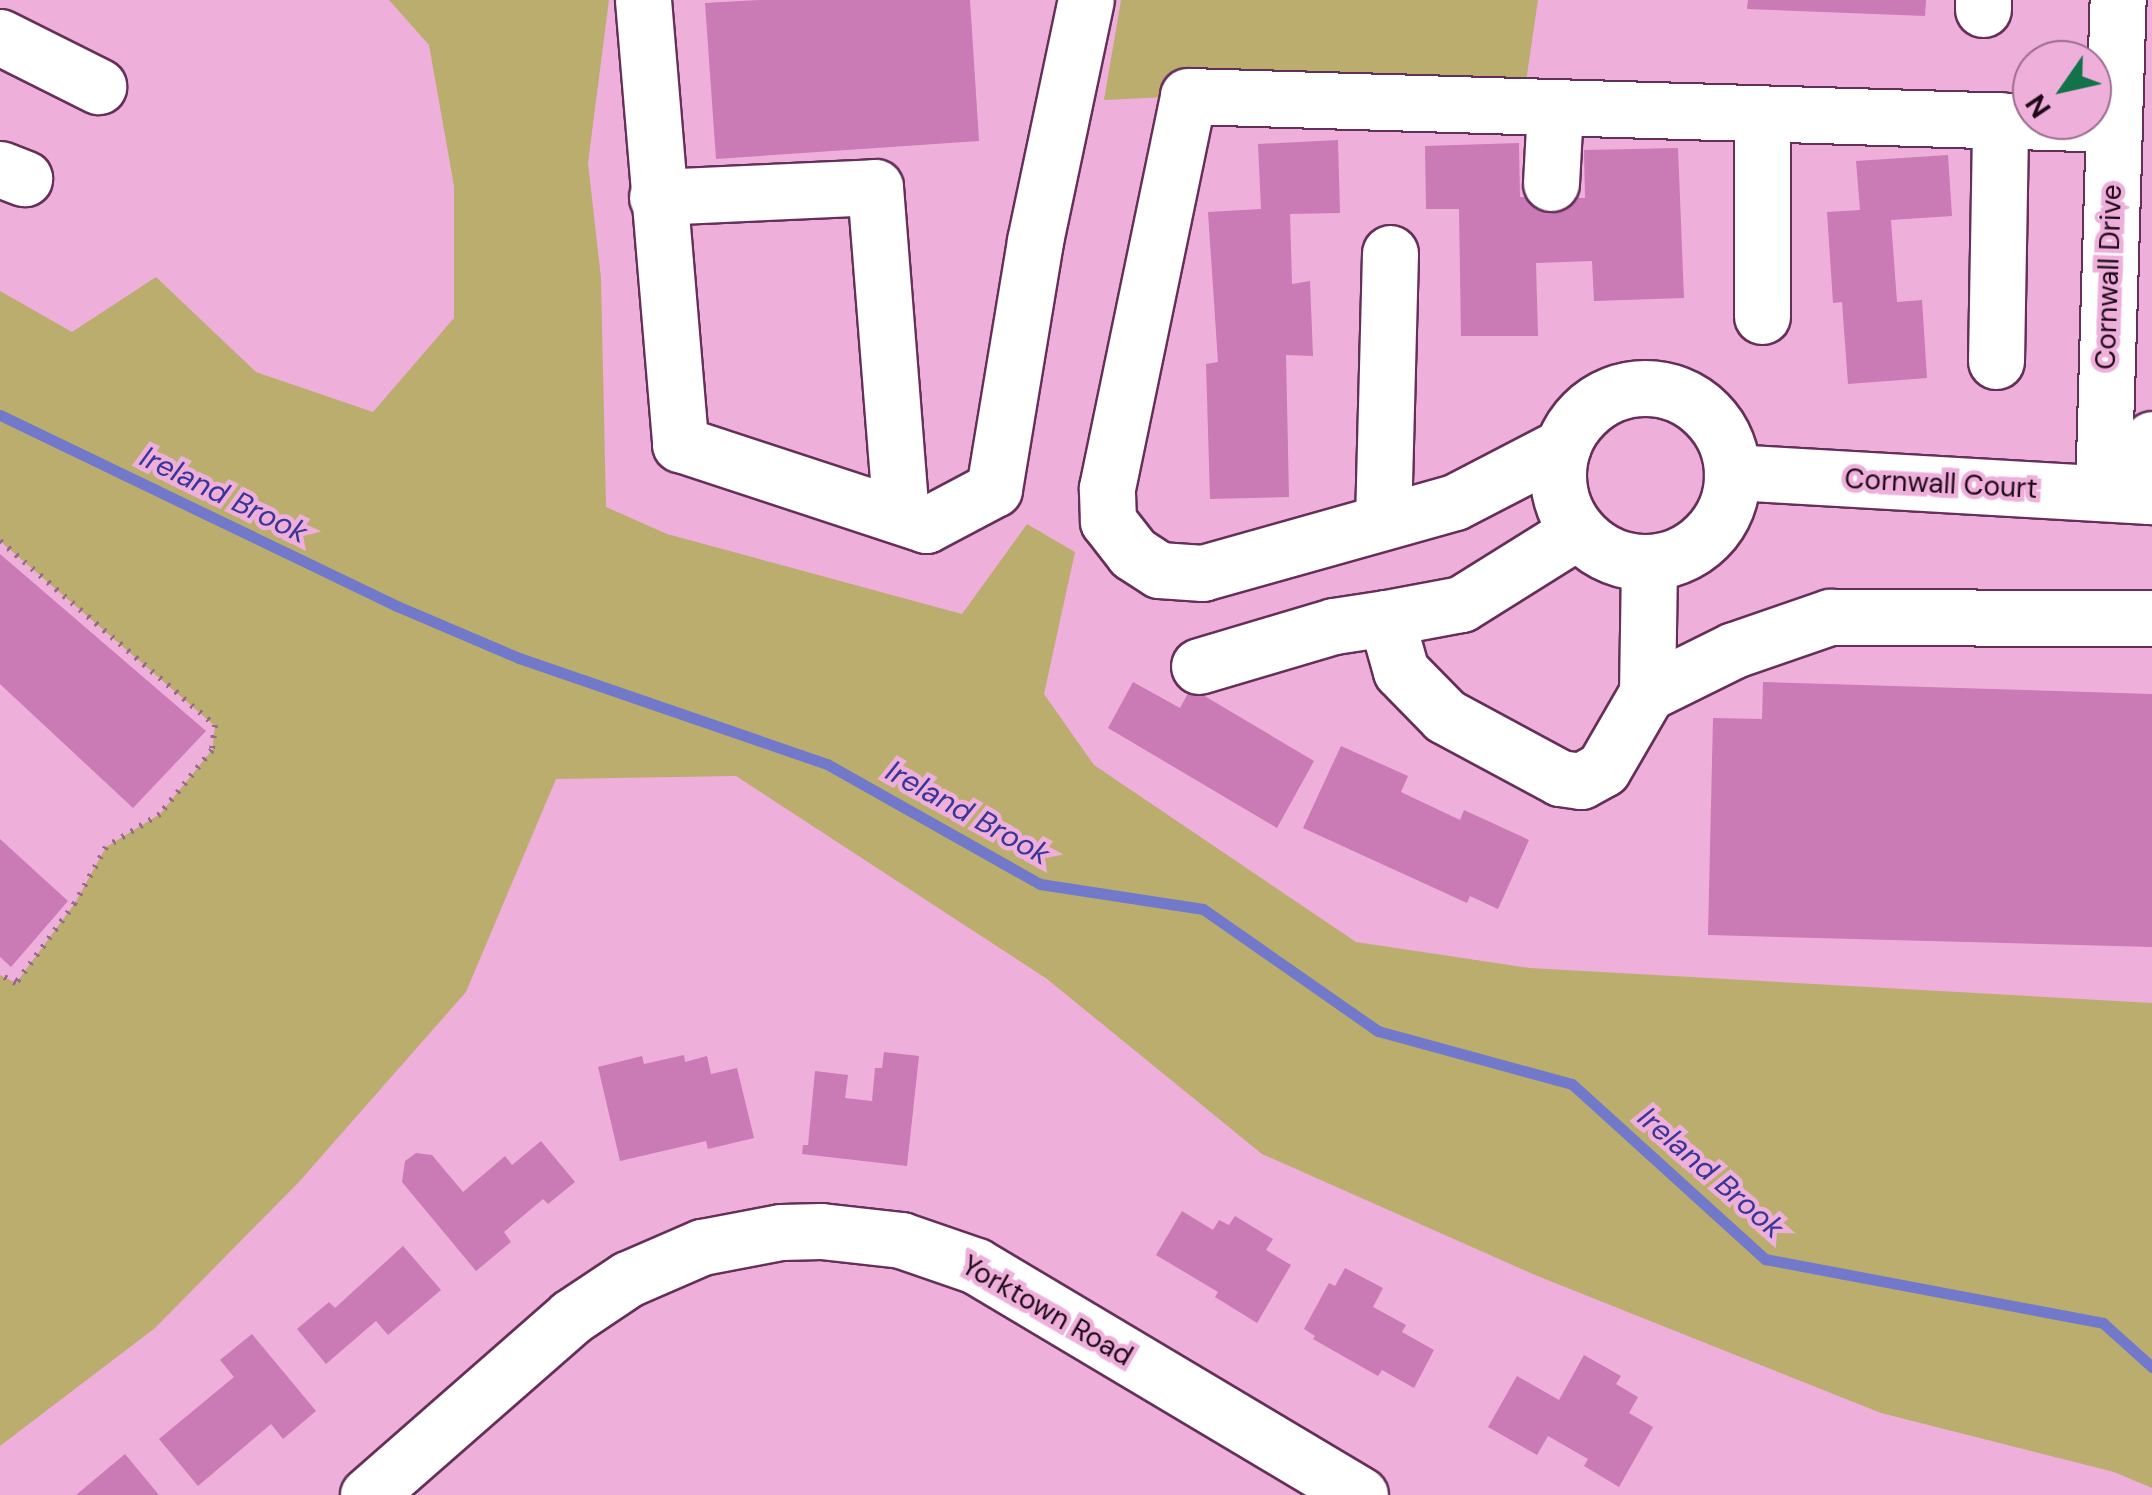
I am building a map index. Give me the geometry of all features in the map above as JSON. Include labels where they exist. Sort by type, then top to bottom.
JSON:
[{"type":"street","points":[[643,0],[680,444],[926,525],[994,489],[1035,241],[1086,0]]},
{"type":"street","name":"Cornwall Drive","points":[[2118,0],[2114,124],[2135,495]]},
{"type":"street","points":[[0,36],[98,86]]},
{"type":"street","points":[[1563,446],[1455,502],[1203,573],[1159,570],[1134,554],[1108,521],[1107,488],[1188,96],[2114,124]]},
{"type":"street","points":[[1551,183],[1554,109]]},
{"type":"street","points":[[1762,113],[1762,316]]},
{"type":"street","points":[[1996,362],[2000,120]]},
{"type":"street","points":[[657,198],[874,187],[901,516]]},
{"type":"street","points":[[1383,521],[1390,253]]},
{"type":"street","points":[[1658,388],[1686,398],[1710,417],[1726,442],[1732,472],[1730,499],[1718,524],[1700,544],[1676,557],[1649,563],[1622,560],[1598,549],[1578,530],[1563,504],[1558,476],[1563,446],[1577,420],[1600,400],[1628,389],[1658,388]]},
{"type":"street","points":[[2135,495],[2152,440]]},
{"type":"street","name":"Cornwall Court","points":[[1732,472],[2135,495]]},
{"type":"street","points":[[1199,666],[1334,626],[1461,604],[1578,530]]},
{"type":"street","points":[[1386,618],[1402,671],[1446,716],[1560,778],[1581,782],[1603,769],[1647,692],[1649,563]]},
{"type":"street","points":[[1647,692],[1734,650],[1830,617],[2152,618]]},
{"type":"street","name":"Yorktown Road","points":[[379,1492],[571,1318],[628,1279],[702,1247],[754,1236],[821,1231],[900,1240],[976,1266],[1360,1495]]},
{"type":"path","points":[[0,541],[214,725],[212,750],[160,814],[106,847],[75,903],[16,984],[0,975]]},
{"type":"shaded area","points":[[389,0],[609,0],[588,163],[601,278],[606,507],[667,534],[962,614],[1027,524],[1075,552],[1044,694],[1094,765],[1356,942],[1530,968],[2152,1003],[2152,1488],[2114,1472],[1881,1413],[1535,1275],[1262,1154],[1047,979],[736,776],[556,779],[466,992],[298,1183],[155,1328],[0,1446],[0,975],[16,983],[75,903],[106,847],[160,814],[212,750],[215,726],[0,541],[0,291],[72,332],[156,277],[256,372],[373,412],[454,318],[454,186],[429,45]]},
{"type":"shaded area","points":[[1121,0],[1538,0],[1522,109],[1188,96],[1104,100]]},
{"type":"building","points":[[970,0],[979,141],[716,159],[705,3]]},
{"type":"building","points":[[1748,0],[1926,0],[1925,16],[1747,9]]},
{"type":"building","points":[[1338,140],[1340,213],[1290,214],[1292,284],[1310,281],[1313,356],[1286,355],[1289,497],[1210,499],[1206,364],[1218,362],[1208,212],[1261,209],[1258,144]]},
{"type":"building","points":[[1519,143],[1520,197],[1585,198],[1584,150],[1678,148],[1684,298],[1594,301],[1592,261],[1536,263],[1538,336],[1461,336],[1459,209],[1426,209],[1425,146]]},
{"type":"building","points":[[1948,155],[1952,216],[1891,220],[1897,302],[1922,300],[1927,378],[1848,384],[1842,302],[1833,303],[1827,212],[1860,210],[1856,161]]},
{"type":"building","points":[[0,554],[206,731],[133,808],[0,684]]},
{"type":"building","points":[[1133,682],[1180,708],[1191,688],[1314,761],[1277,828],[1108,728]]},
{"type":"building","points":[[1763,682],[2152,694],[2152,947],[1708,935],[1713,718],[1762,719]]},
{"type":"building","points":[[1341,746],[1408,776],[1401,792],[1460,820],[1464,810],[1529,840],[1498,909],[1470,896],[1467,903],[1303,828]]},
{"type":"building","points":[[0,839],[68,901],[11,967],[0,957]]},
{"type":"building","points":[[884,1052],[919,1056],[907,1166],[802,1154],[803,1145],[808,1145],[815,1071],[848,1075],[845,1098],[872,1101],[875,1068],[882,1068]]},
{"type":"building","points":[[684,1055],[685,1062],[707,1056],[711,1074],[737,1068],[754,1138],[708,1149],[706,1141],[620,1161],[598,1067],[642,1056],[644,1064]]},
{"type":"building","points":[[541,1141],[575,1182],[548,1204],[543,1199],[504,1232],[511,1242],[476,1271],[402,1182],[405,1161],[416,1153],[432,1155],[463,1192],[505,1156],[512,1165]]},
{"type":"building","points":[[1182,1211],[1213,1230],[1219,1220],[1229,1225],[1235,1216],[1273,1239],[1266,1250],[1291,1265],[1257,1323],[1215,1297],[1218,1292],[1156,1255]]},
{"type":"building","points":[[403,1246],[441,1290],[388,1335],[376,1321],[326,1364],[297,1329],[329,1302],[335,1308]]},
{"type":"building","points":[[1345,1268],[1383,1288],[1373,1307],[1406,1325],[1402,1332],[1434,1350],[1414,1388],[1382,1370],[1378,1376],[1313,1339],[1315,1336],[1304,1329],[1329,1283],[1335,1286]]},
{"type":"building","points":[[252,1334],[316,1411],[283,1439],[271,1424],[198,1486],[159,1439],[234,1377],[220,1360]]},
{"type":"building","points":[[1584,1355],[1621,1376],[1616,1384],[1638,1397],[1629,1413],[1653,1427],[1619,1487],[1584,1466],[1588,1459],[1548,1436],[1537,1455],[1488,1427],[1517,1376],[1559,1400]]},
{"type":"building","points":[[125,1454],[159,1495],[76,1495]]},
{"type":"waterway","name":"Ireland Brook","points":[[0,415],[397,606],[519,658],[827,764],[1040,884],[1203,909],[1378,1031],[1572,1084],[1765,1259],[2103,1323],[2152,1367]]}]
